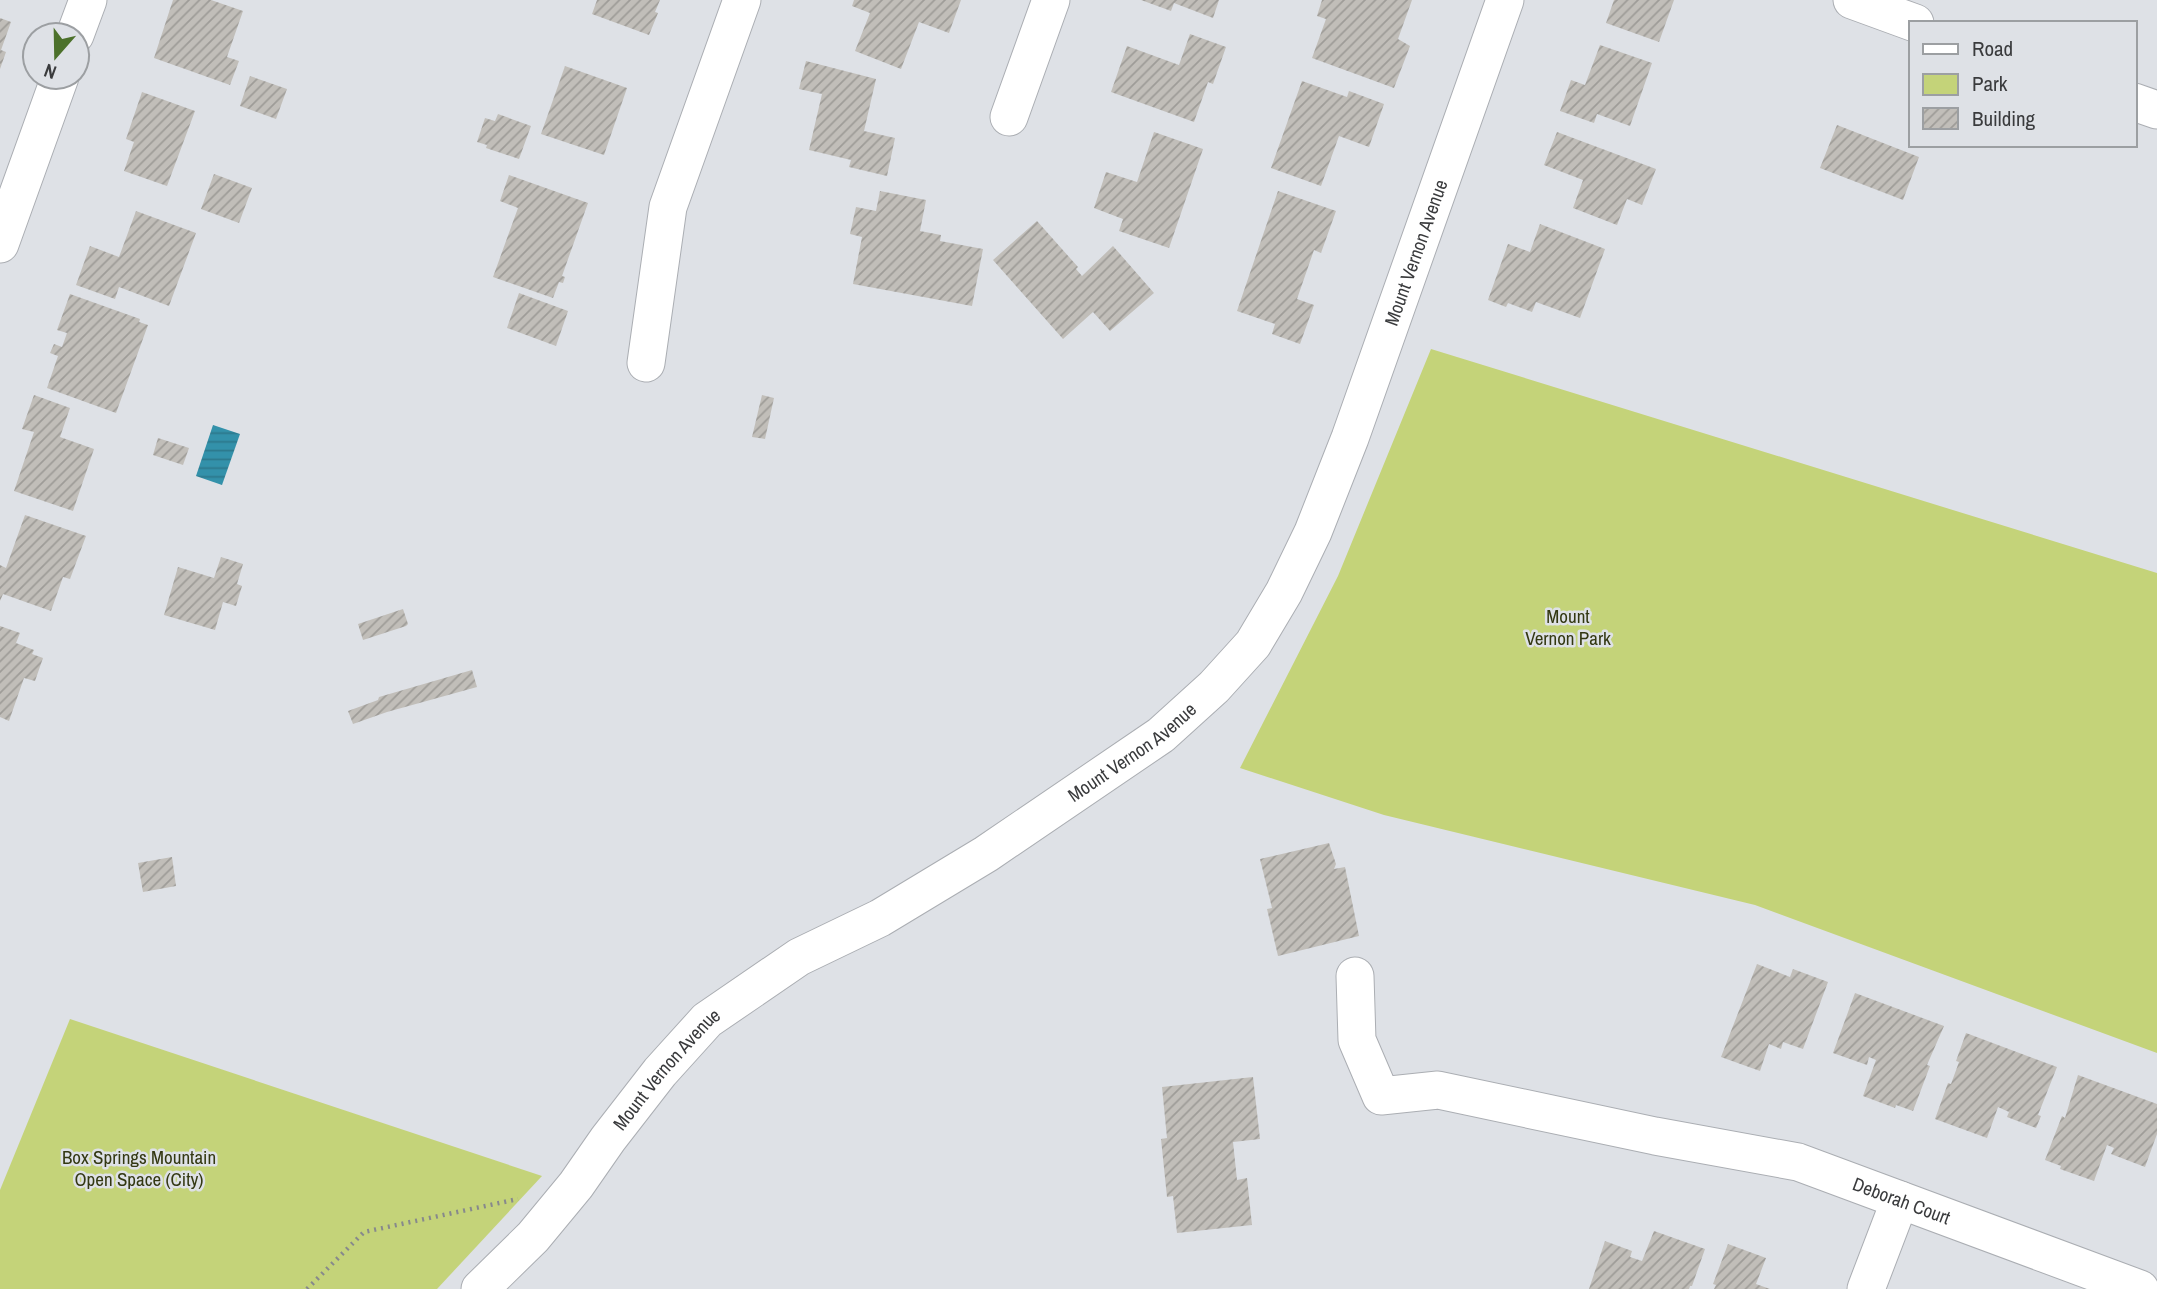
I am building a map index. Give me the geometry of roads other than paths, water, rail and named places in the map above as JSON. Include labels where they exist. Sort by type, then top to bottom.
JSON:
[{"type":"street","points":[[80,21],[88,0]]},
{"type":"street","points":[[646,363],[668,207],[742,0]]},
{"type":"street","points":[[1009,117],[1051,0]]},
{"type":"street","name":"Mount Vernon Avenue","points":[[480,1289],[533,1237],[576,1185],[660,1072],[707,1020],[799,957],[880,918],[986,854],[1161,735],[1214,687],[1254,644],[1284,592],[1313,532],[1350,438],[1505,0]]},
{"type":"street","points":[[1852,0],[1910,21]]},
{"type":"street","points":[[0,244],[55,91]]},
{"type":"street","points":[[2136,103],[2157,110]]},
{"type":"street","name":"Deborah Court","points":[[1355,976],[1357,1040],[1381,1096],[1438,1090],[1655,1136],[1798,1162],[2140,1289]]},
{"type":"street","points":[[1866,1289],[1899,1200]]},
{"type":"water","points":[[213,425],[240,434],[222,485],[196,476]]},
{"type":"park label","name":"Mount Vernon Park","points":[[1568,627]]},
{"type":"park label","name":"Box Springs Mountain Open Space (City)","points":[[139,1168]]}]
